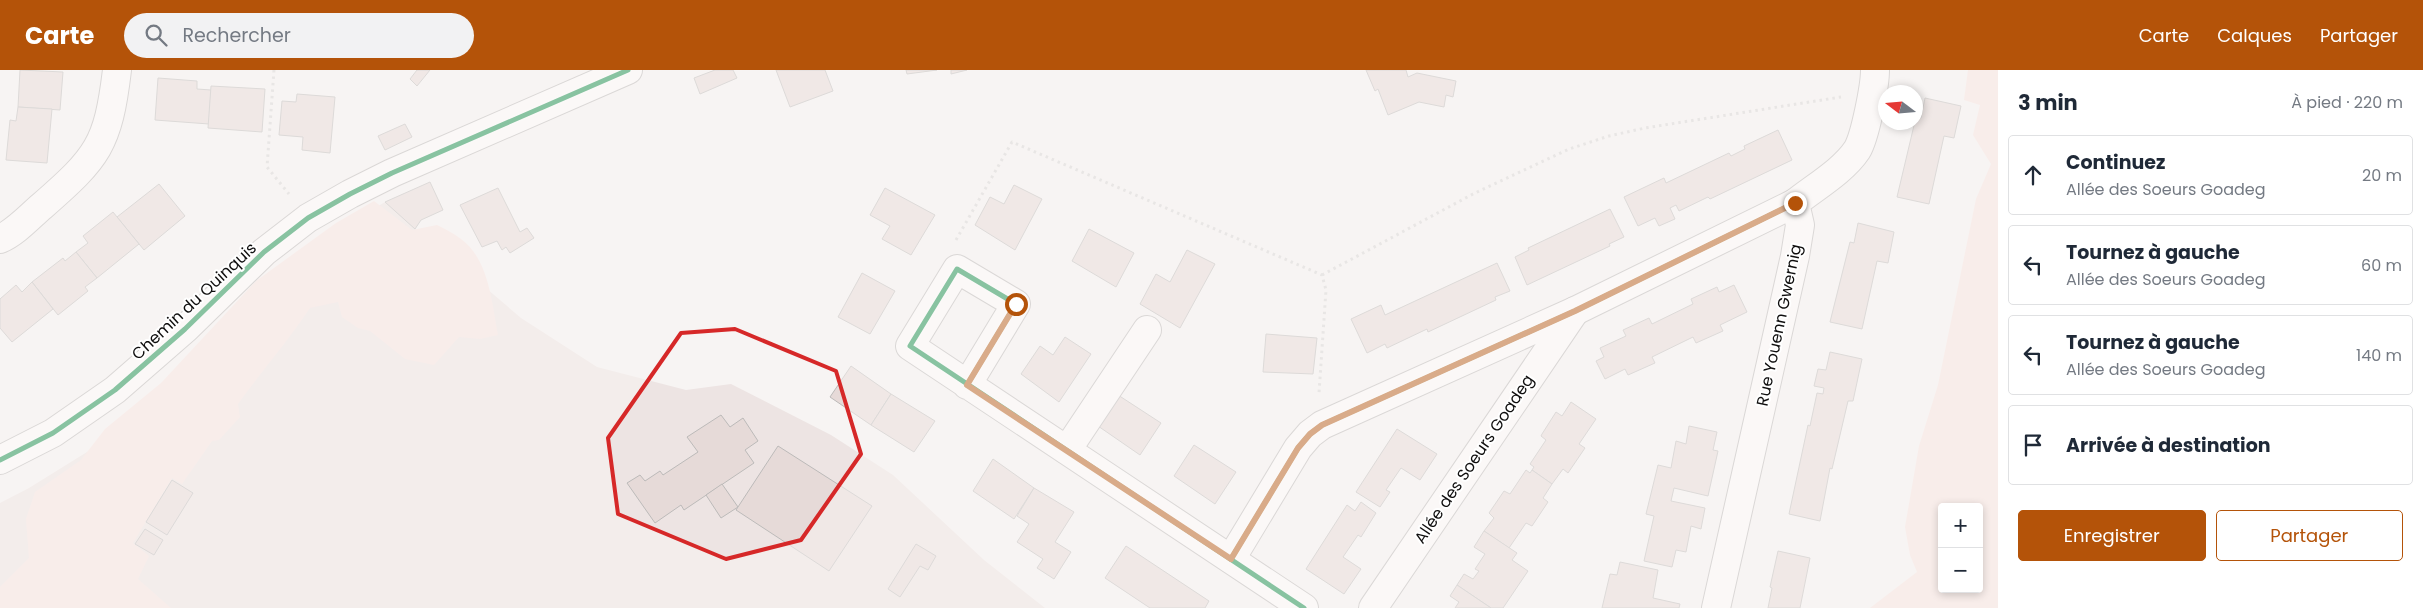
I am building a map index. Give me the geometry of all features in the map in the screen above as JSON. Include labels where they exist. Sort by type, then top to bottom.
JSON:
[{"type":"street","points":[[0,239],[19,226],[70,182],[94,156],[109,124],[117,70]]},
{"type":"street","name":"Chemin du Quinquis","points":[[5,452],[53,433],[115,390],[185,329],[264,252],[308,218],[392,173],[628,70]]},
{"type":"street","points":[[1795,203],[1841,167],[1858,149],[1873,83]]},
{"type":"street","name":"Allée des Soeurs Goadeg","points":[[1231,559],[1298,448],[1310,434],[1322,425],[1575,311],[1795,203]]},
{"type":"street","name":"Rue Youenn Gwernig","points":[[1716,608],[1795,256],[1800,225],[1795,203]]},
{"type":"street","points":[[967,385],[1016,304],[957,269],[910,346],[967,385],[1304,608]]},
{"type":"street","name":"Allée des Soeurs Goadeg","points":[[1373,608],[1575,311]]},
{"type":"street","points":[[1067,450],[1147,330]]},
{"type":"path","points":[[274,70],[267,166],[308,218]]},
{"type":"path","points":[[1322,275],[1482,190],[1569,149],[1608,136],[1645,128],[1858,94],[1873,83]]},
{"type":"path","points":[[957,269],[955,242],[1012,142],[1322,275]]},
{"type":"path","points":[[1322,275],[1326,290],[1318,412],[1322,425]]},
{"type":"highlighted area","points":[[735,329],[836,371],[861,454],[801,540],[726,559],[618,514],[608,438],[681,333]]},
{"type":"shaded area","points":[[1968,70],[1998,70],[1998,608],[1870,608],[1917,572],[1910,555],[1905,527],[1919,446],[1938,385],[1976,199],[1991,164],[1973,135],[1980,105],[1964,100]]},
{"type":"shaded area","points":[[374,201],[412,230],[437,225],[458,237],[470,248],[478,258],[488,283],[498,335],[480,339],[459,337],[434,365],[405,359],[370,331],[358,328],[342,317],[338,302],[310,308],[238,404],[240,417],[219,440],[212,441],[182,484],[172,478],[133,543],[149,556],[138,579],[171,608],[0,608],[0,587],[29,558],[26,519],[35,492],[81,460],[105,429],[161,383],[256,281],[336,223]]},
{"type":"shaded area","points":[[385,202],[521,318],[597,367],[686,390],[731,384],[831,435],[893,475],[984,560],[1045,608],[0,608],[0,503],[29,488],[116,434],[350,223]]},
{"type":"building","points":[[20,70],[63,72],[60,110],[18,107]]},
{"type":"building","points":[[417,70],[430,70],[417,86],[410,79]]},
{"type":"building","points":[[715,70],[733,70],[737,78],[700,94],[694,78]]},
{"type":"building","points":[[776,70],[825,70],[833,91],[790,107]]},
{"type":"building","points":[[906,70],[937,70],[907,74]]},
{"type":"building","points":[[951,70],[967,70],[951,74]]},
{"type":"building","points":[[1366,70],[1406,70],[1408,77],[1417,73],[1456,81],[1453,97],[1446,95],[1444,107],[1419,102],[1388,115],[1378,89],[1375,91]]},
{"type":"building","points":[[158,78],[197,81],[197,89],[211,90],[209,124],[155,120]]},
{"type":"building","points":[[211,86],[265,89],[262,132],[208,128]]},
{"type":"building","points":[[297,94],[335,97],[330,153],[302,150],[303,137],[279,135],[282,101],[296,102]]},
{"type":"building","points":[[1925,98],[1961,106],[1954,138],[1944,136],[1929,204],[1897,197],[1913,130],[1923,130]]},
{"type":"building","points":[[18,107],[52,109],[47,163],[6,160],[10,120],[16,121]]},
{"type":"building","points":[[405,124],[412,137],[385,150],[378,136]]},
{"type":"building","points":[[1778,130],[1792,160],[1710,199],[1708,197],[1679,211],[1676,205],[1670,208],[1675,219],[1659,226],[1655,218],[1638,226],[1624,197],[1664,178],[1666,183],[1729,153],[1731,156],[1745,149],[1744,146]]},
{"type":"building","points":[[430,182],[443,210],[421,220],[415,229],[385,202]]},
{"type":"building","points":[[159,184],[185,216],[144,250],[117,217]]},
{"type":"building","points":[[1014,185],[1042,199],[1015,250],[975,225],[990,197],[1004,204]]},
{"type":"building","points":[[498,188],[520,232],[527,228],[534,238],[510,253],[506,247],[502,250],[497,241],[482,247],[460,205]]},
{"type":"building","points":[[885,188],[935,215],[911,255],[882,239],[890,226],[870,215]]},
{"type":"building","points":[[1610,209],[1624,237],[1609,244],[1610,246],[1527,285],[1515,257],[1529,250],[1528,248]]},
{"type":"building","points":[[113,212],[139,244],[97,278],[76,252],[88,243],[83,236]]},
{"type":"building","points":[[1858,223],[1894,232],[1888,263],[1877,261],[1862,329],[1830,322],[1850,242],[1854,243]]},
{"type":"building","points":[[1089,229],[1134,253],[1116,287],[1072,261]]},
{"type":"building","points":[[1187,250],[1215,264],[1180,328],[1140,304],[1156,274],[1170,282]]},
{"type":"building","points":[[76,252],[97,278],[85,287],[88,291],[58,315],[32,282],[63,258],[65,261]]},
{"type":"building","points":[[1497,263],[1510,291],[1495,297],[1496,300],[1428,332],[1427,329],[1387,348],[1385,344],[1367,353],[1351,319],[1381,305],[1385,315]]},
{"type":"building","points":[[862,273],[895,291],[870,334],[838,317]]},
{"type":"building","points":[[32,282],[53,309],[12,342],[0,328],[0,299],[16,285],[22,292]]},
{"type":"building","points":[[1734,285],[1747,312],[1720,325],[1723,331],[1696,343],[1693,337],[1652,357],[1655,363],[1628,375],[1625,369],[1605,379],[1596,361],[1604,357],[1600,348],[1626,336],[1623,330],[1649,318],[1652,324],[1693,304],[1691,299],[1717,287],[1719,292]]},
{"type":"building","points":[[1266,334],[1317,338],[1313,374],[1263,372]]},
{"type":"building","points":[[1065,337],[1091,354],[1059,402],[1021,374],[1040,346],[1053,355]]},
{"type":"building","points":[[1830,352],[1862,359],[1853,401],[1848,401],[1832,469],[1830,468],[1820,521],[1789,514],[1808,425],[1810,426],[1817,393],[1823,394],[1824,388],[1814,386],[1818,369],[1826,370]]},
{"type":"building","points":[[851,366],[891,394],[871,425],[830,397]]},
{"type":"building","points":[[891,394],[935,421],[914,452],[871,425]]},
{"type":"building","points":[[1118,395],[1161,423],[1140,455],[1098,426]]},
{"type":"building","points":[[1571,402],[1596,419],[1579,444],[1585,448],[1568,473],[1563,469],[1552,484],[1532,470],[1534,467],[1530,464],[1546,440],[1541,436],[1556,412],[1562,416]]},
{"type":"building","points":[[721,415],[730,427],[743,418],[758,441],[745,450],[754,463],[684,510],[681,505],[655,523],[627,483],[640,475],[645,481],[660,471],[663,475],[698,452],[687,437]]},
{"type":"building","points":[[1689,426],[1717,432],[1713,450],[1718,451],[1708,496],[1674,488],[1671,501],[1705,508],[1701,529],[1691,526],[1686,552],[1676,550],[1672,567],[1644,561],[1654,516],[1646,514],[1658,465],[1671,468],[1676,441],[1686,444]]},
{"type":"building","points":[[1397,429],[1437,454],[1420,480],[1401,468],[1386,490],[1390,492],[1380,507],[1356,492]]},
{"type":"building","points":[[1194,445],[1236,472],[1215,504],[1174,476]]},
{"type":"building","points":[[778,446],[872,506],[829,571],[736,510]]},
{"type":"building","points":[[993,459],[1034,488],[1014,519],[973,491]]},
{"type":"building","points":[[1526,470],[1530,473],[1532,470],[1552,484],[1543,498],[1548,502],[1532,526],[1526,523],[1509,548],[1484,531],[1494,518],[1489,513],[1504,491],[1510,494]]},
{"type":"building","points":[[172,480],[193,493],[167,535],[146,522]]},
{"type":"building","points":[[722,484],[738,507],[721,518],[706,495]]},
{"type":"building","points":[[1034,488],[1074,512],[1055,542],[1071,552],[1054,579],[1037,568],[1043,559],[1017,542],[1029,524],[1017,516]]},
{"type":"building","points":[[1361,502],[1376,513],[1361,537],[1358,535],[1343,557],[1361,569],[1344,594],[1306,569],[1347,505],[1355,511]]},
{"type":"building","points":[[145,529],[163,540],[154,555],[135,544]]},
{"type":"building","points":[[1484,531],[1517,553],[1512,560],[1528,571],[1503,608],[1491,608],[1457,585],[1464,574],[1473,579],[1479,571],[1475,569],[1485,554],[1474,547]]},
{"type":"building","points":[[916,544],[936,556],[928,570],[920,566],[900,597],[888,589]]},
{"type":"building","points":[[1126,546],[1209,601],[1205,608],[1150,608],[1105,578]]},
{"type":"building","points":[[1778,551],[1810,558],[1800,608],[1768,608],[1772,588],[1770,587]]},
{"type":"building","points":[[1620,562],[1658,570],[1653,598],[1680,604],[1679,608],[1602,608],[1610,574],[1617,575]]},
{"type":"building","points":[[1457,585],[1491,608],[1455,608],[1459,602],[1450,596]]},
{"type":"cycle path","points":[[0,460],[53,433],[115,390],[185,329],[264,252],[308,218],[392,173],[628,70]]},
{"type":"cycle path","points":[[1231,559],[1298,448],[1310,434],[1322,425],[1575,311],[1795,203]]},
{"type":"cycle path","points":[[967,385],[1016,304],[957,269],[910,346],[959,379],[1008,412],[1304,608]]},
{"type":"route","points":[[1016,304],[967,385],[1231,559],[1298,448],[1310,434],[1322,425],[1575,311],[1795,203]]}]
